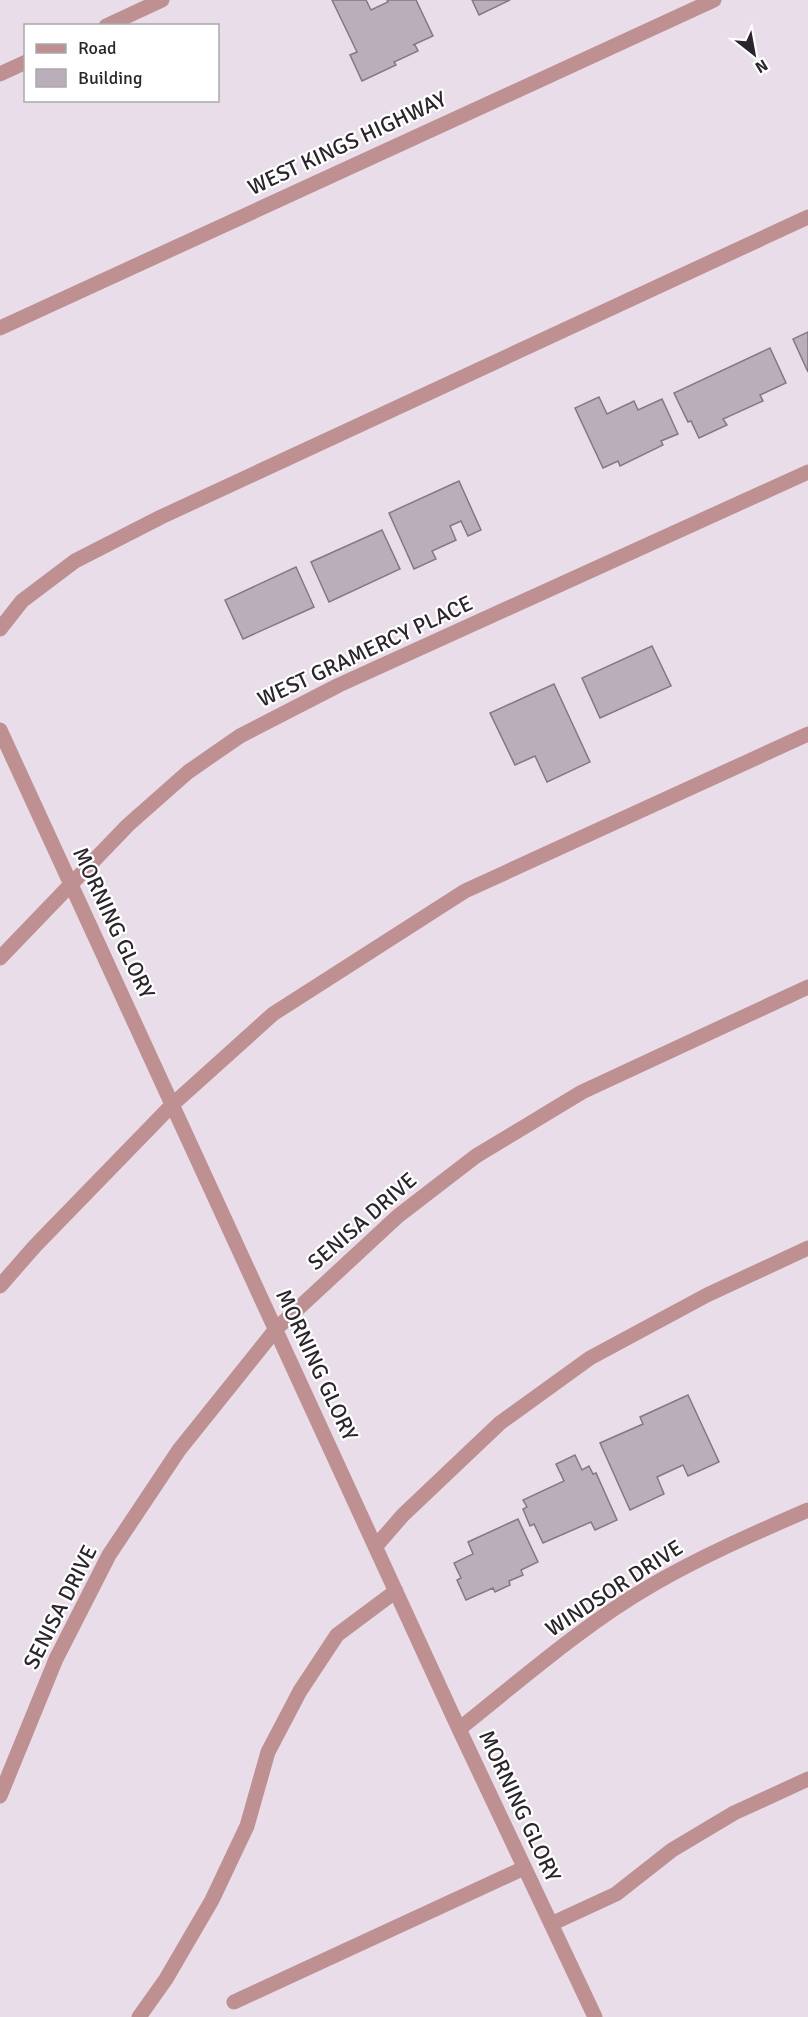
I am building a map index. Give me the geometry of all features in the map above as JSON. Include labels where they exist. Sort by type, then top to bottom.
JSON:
[{"type":"street","points":[[110,24],[162,0]]},
{"type":"street","name":"WEST KINGS HIGHWAY","points":[[0,328],[714,0]]},
{"type":"street","points":[[0,74],[24,63]]},
{"type":"street","points":[[0,629],[22,601],[75,561],[160,517],[808,217]]},
{"type":"street","name":"WEST GRAMERCY PLACE","points":[[0,958],[128,825],[188,772],[240,736],[339,684],[808,472]]},
{"type":"street","name":"MORNING GLORY","points":[[0,730],[459,1730],[595,2017]]},
{"type":"street","points":[[0,1286],[35,1246],[173,1104],[273,1014],[465,891],[808,734]]},
{"type":"street","name":"SENISA DRIVE","points":[[0,1796],[56,1659],[110,1556],[179,1450],[276,1329],[398,1216],[476,1156],[582,1092],[808,987]]},
{"type":"street","points":[[376,1546],[403,1515],[500,1423],[590,1358],[707,1295],[808,1248]]},
{"type":"street","name":"WINDSOR DRIVE","points":[[459,1730],[580,1633],[651,1586],[705,1556],[808,1510]]},
{"type":"street","points":[[139,2017],[166,1979],[212,1900],[247,1826],[268,1752],[300,1691],[336,1635],[396,1591]]},
{"type":"street","points":[[551,1924],[616,1894],[672,1850],[734,1813],[808,1779]]},
{"type":"street","points":[[234,2002],[524,1868]]},
{"type":"building","points":[[332,0],[366,0],[371,10],[388,2],[387,0],[416,0],[433,36],[413,45],[418,51],[394,62],[396,65],[362,81],[350,55],[357,52]]},
{"type":"building","points":[[472,0],[510,0],[479,15]]},
{"type":"building","points":[[808,332],[808,372],[793,339]]},
{"type":"building","points":[[770,348],[786,383],[760,395],[763,401],[723,419],[727,425],[699,438],[691,421],[688,422],[674,393]]},
{"type":"building","points":[[599,397],[607,414],[634,401],[638,410],[662,399],[678,434],[661,441],[663,445],[620,466],[618,461],[603,468],[575,408]]},
{"type":"building","points":[[459,481],[481,530],[468,536],[461,521],[450,526],[456,540],[432,551],[436,559],[414,569],[389,513]]},
{"type":"building","points":[[382,530],[400,569],[329,602],[311,562]]},
{"type":"building","points":[[296,567],[314,607],[243,639],[225,600]]},
{"type":"building","points":[[652,646],[671,686],[600,718],[582,678]]},
{"type":"building","points":[[554,684],[590,762],[547,782],[535,756],[515,765],[490,713]]},
{"type":"building","points":[[688,1395],[719,1462],[688,1476],[683,1465],[657,1477],[664,1494],[630,1510],[600,1443],[643,1424],[640,1417]]},
{"type":"building","points":[[575,1455],[582,1470],[589,1466],[593,1474],[596,1473],[617,1520],[595,1530],[591,1522],[543,1543],[534,1524],[530,1526],[523,1509],[527,1507],[523,1500],[564,1481],[556,1464]]},
{"type":"building","points":[[518,1519],[538,1562],[521,1570],[523,1575],[509,1581],[510,1585],[495,1592],[493,1588],[466,1600],[457,1580],[461,1578],[454,1563],[473,1554],[468,1542]]}]
